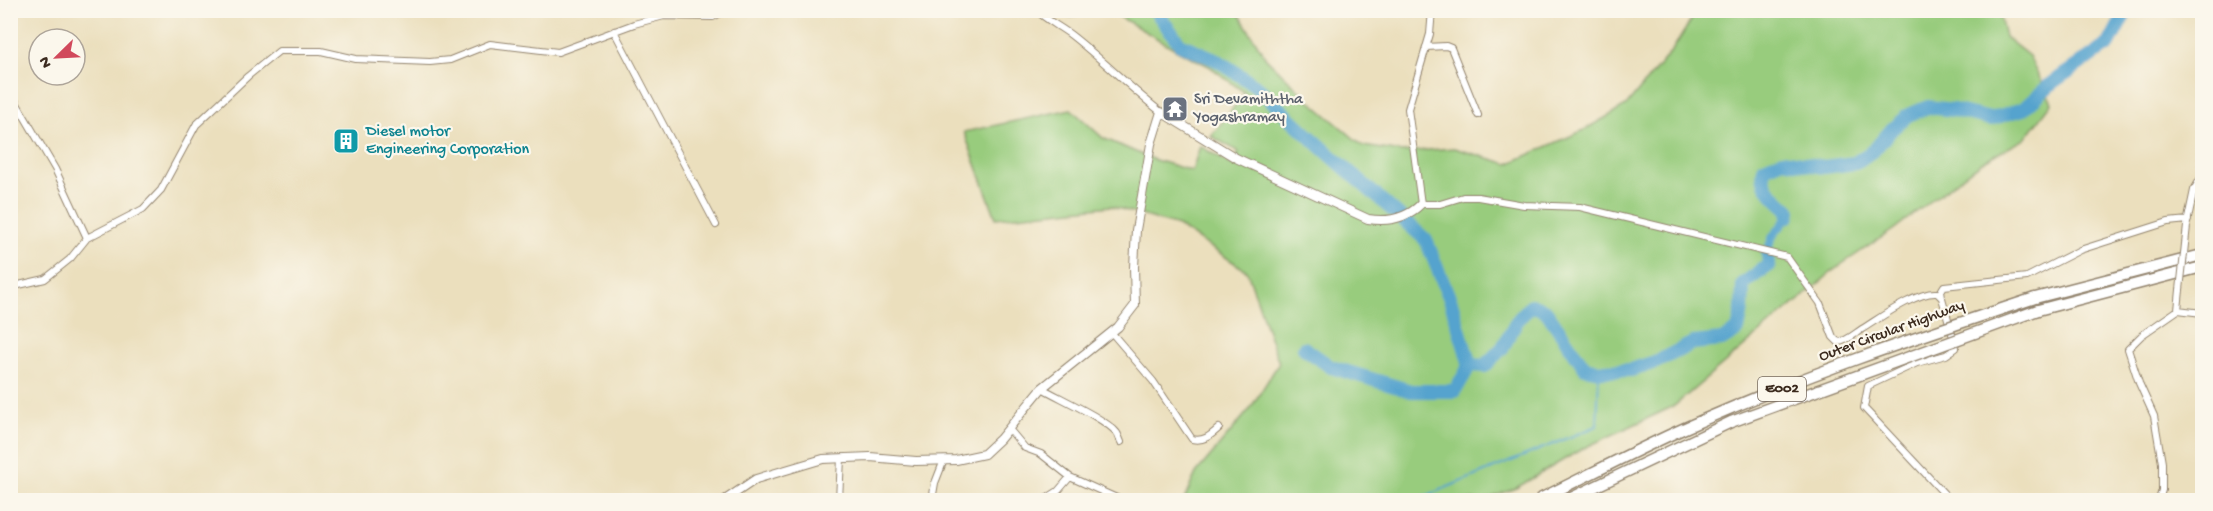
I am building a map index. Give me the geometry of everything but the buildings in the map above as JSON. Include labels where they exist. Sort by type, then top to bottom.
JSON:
[{"type":"highway","name":"Outer Circular Highway","points":[[1538,501],[1726,410],[1916,339],[2035,298],[2202,255]]},
{"type":"highway","name":"Outer Circular Highway","points":[[1568,501],[1731,422],[2038,310],[2202,267]]},
{"type":"street","points":[[10,287],[45,279],[70,259],[87,238],[135,215],[154,199],[196,125],[241,82],[279,51],[321,51],[356,59],[430,62],[450,60],[490,44],[558,52],[614,31],[664,16],[713,17],[728,10]]},
{"type":"street","points":[[1036,10],[1105,63],[1161,112],[1236,158],[1368,219],[1386,222],[1418,207],[1440,204],[1462,197],[1478,197],[1524,204],[1580,207],[1787,257],[1820,303],[1833,337],[1838,342],[1850,338],[1883,316],[1918,297],[1931,292],[1937,293],[1942,298]]},
{"type":"street","points":[[1418,207],[1408,109],[1430,34],[1432,10]]},
{"type":"street","points":[[614,31],[716,225]]},
{"type":"street","points":[[1426,47],[1451,48],[1478,115]]},
{"type":"street","points":[[10,92],[55,169],[87,238]]},
{"type":"street","points":[[726,501],[756,479],[823,459],[870,457],[916,461],[956,460],[984,454],[1009,429],[1042,388],[1118,327],[1135,305],[1136,230],[1151,144],[1161,112]]},
{"type":"street","points":[[2178,310],[2187,223],[2194,190],[2202,176]]},
{"type":"street","points":[[1950,501],[1863,408],[1868,386],[1917,363],[1946,355],[1956,348],[1942,298],[1941,291],[1944,286],[2027,277],[2080,250],[2168,222],[2187,223]]},
{"type":"street","points":[[2159,501],[2162,490],[2162,463],[2154,416],[2139,383],[2128,349],[2142,335],[2178,310],[2202,313]]},
{"type":"street","points":[[1111,332],[1153,381],[1192,439],[1199,441],[1219,428]]},
{"type":"street","points":[[1042,388],[1102,422],[1118,433],[1121,442]]},
{"type":"street","points":[[1009,429],[1025,448],[1041,454],[1070,477],[1121,501]]},
{"type":"street","points":[[839,501],[841,458]]},
{"type":"street","points":[[932,501],[935,483],[944,460]]},
{"type":"street","points":[[1044,501],[1058,491],[1070,477]]},
{"type":"green space","points":[[1108,10],[1237,11],[1266,58],[1310,101],[1363,146],[1402,152],[1454,148],[1508,164],[1584,130],[1626,106],[1673,49],[1697,11],[1999,11],[2005,37],[2029,56],[2052,103],[2025,139],[1982,162],[1893,230],[1839,266],[1674,406],[1582,449],[1516,488],[1485,500],[1184,500],[1196,473],[1250,409],[1279,363],[1247,271],[1178,226],[1111,206],[996,218],[964,132],[1071,109],[1103,138],[1152,159],[1192,171],[1200,146],[1233,166],[1239,152],[1211,136],[1245,93],[1209,66]]},
{"type":"green space","points":[[1055,11],[1102,11],[1069,17]]},
{"type":"waterway","points":[[1155,10],[1180,44],[1217,60],[1256,86],[1426,240],[1451,302],[1470,365],[1485,366],[1503,347],[1517,321],[1531,305],[1546,311],[1585,368],[1599,371],[1631,370],[1658,361],[1693,343],[1722,340],[1738,330],[1742,310],[1743,284],[1769,265],[1768,254]]},
{"type":"waterway","points":[[1789,216],[1790,211],[1767,187],[1763,175],[1764,168],[1783,160],[1824,167],[1855,163],[1874,150],[1908,115],[1928,107],[1953,110],[1990,119],[2023,109],[2053,82],[2109,44],[2127,10]]},
{"type":"waterway","points":[[1769,246],[1773,236],[1789,216]]},
{"type":"waterway","points":[[1304,348],[1331,367],[1411,391],[1455,391],[1470,365]]},
{"type":"waterway","points":[[1416,500],[1597,426],[1599,371]]},
{"type":"place","name":"Sri Devamiththa Yogashramay","points":[[1175,109]]},
{"type":"place","name":"Diesel motor Engineering Corporation","points":[[346,141]]}]
